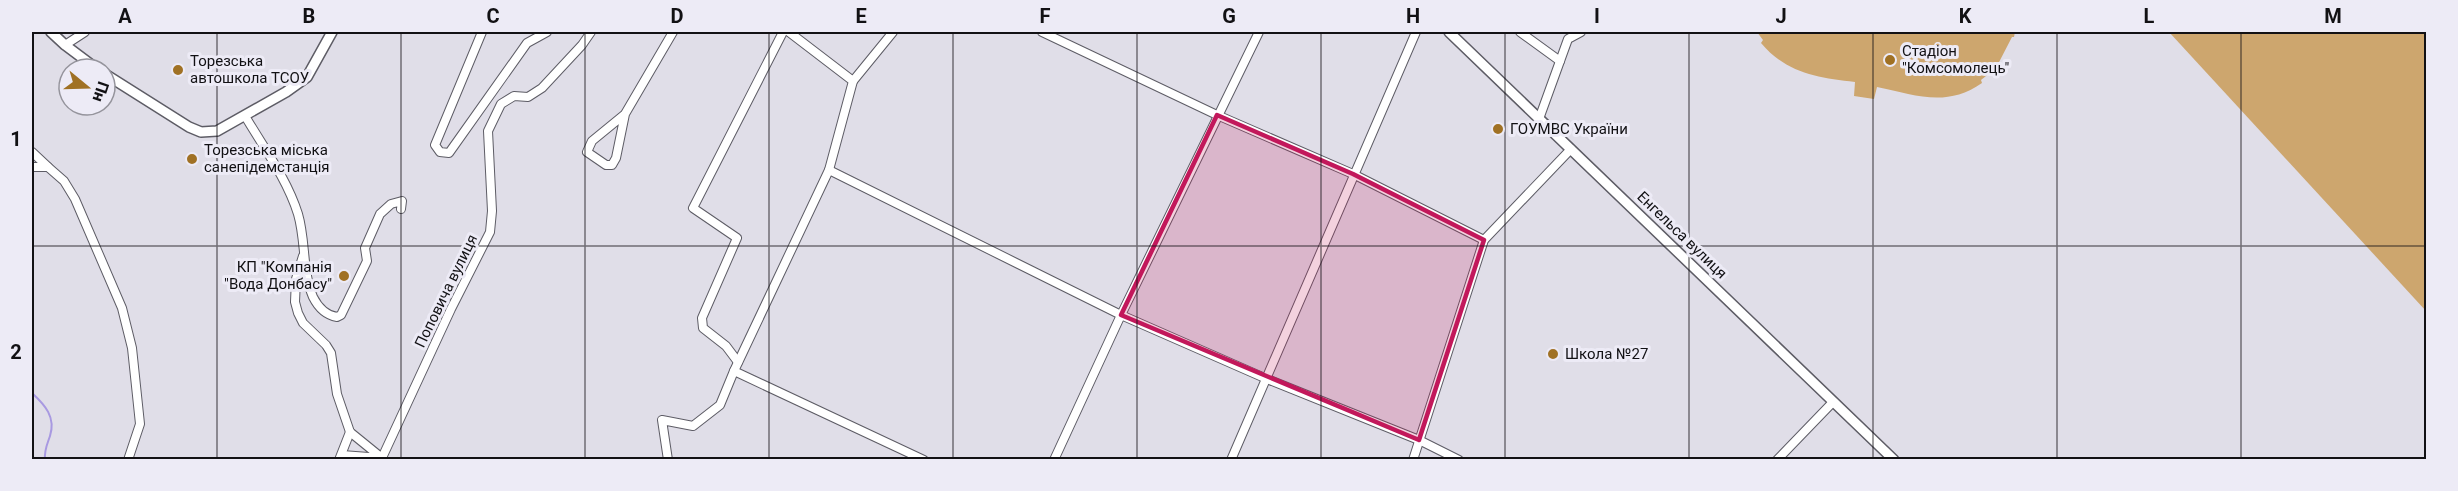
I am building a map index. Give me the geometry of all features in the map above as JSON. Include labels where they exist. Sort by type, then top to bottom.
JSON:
[{"type":"street","points":[[51,32],[80,57]]},
{"type":"street","points":[[64,45],[85,32]]},
{"type":"street","points":[[117,81],[201,132],[216,131],[286,92],[307,77],[332,32]]},
{"type":"street","points":[[482,32],[435,145],[440,152],[449,153],[527,43],[547,32]]},
{"type":"street","name":"Поповича вулиця","points":[[382,459],[451,309],[490,232],[492,211],[488,131],[501,104],[514,96],[528,97],[543,88],[591,32]]},
{"type":"street","points":[[625,114],[592,141],[587,152],[606,165],[612,165],[616,158],[625,114],[673,32]]},
{"type":"street","points":[[738,362],[726,346],[703,328],[702,318],[736,238],[693,207],[783,32]]},
{"type":"street","points":[[789,32],[852,81]]},
{"type":"street","points":[[668,459],[662,420],[693,426],[720,405],[738,362],[830,170],[852,81],[893,32]]},
{"type":"street","points":[[1042,32],[1217,115],[1353,174],[1484,240]]},
{"type":"street","points":[[1054,459],[1217,115],[1259,32]]},
{"type":"street","points":[[1231,459],[1416,32]]},
{"type":"street","name":"Енгельса вулиця","points":[[1449,32],[1894,459]]},
{"type":"street","points":[[1520,32],[1560,61]]},
{"type":"street","points":[[1562,32],[1568,39]]},
{"type":"street","points":[[1539,119],[1568,39],[1581,32]]},
{"type":"street","points":[[245,116],[286,185],[298,215],[313,297],[325,313],[337,317],[341,315],[367,261],[364,248],[380,214],[391,204],[402,201],[401,209]]},
{"type":"street","points":[[1413,459],[1484,240],[1571,149]]},
{"type":"street","points":[[32,152],[64,180],[75,199],[122,308],[132,348],[140,424],[128,459]]},
{"type":"street","points":[[32,167],[48,167]]},
{"type":"street","points":[[830,170],[1121,315],[1267,379],[1419,440],[1459,459]]},
{"type":"street","points":[[304,252],[296,279],[298,313],[303,323],[326,345],[331,353],[337,394],[350,432],[382,459]]},
{"type":"street","points":[[734,371],[924,459]]},
{"type":"street","points":[[1778,459],[1833,402]]},
{"type":"street","points":[[350,432],[340,457],[382,459]]},
{"type":"highlighted area","points":[[1217,115],[1353,174],[1484,240],[1419,440],[1121,315]]},
{"type":"shaded area","name":"Стадіон \"Комсомолець\"","points":[[1757,32],[2015,32],[1996,68],[1981,80],[1982,83],[1969,91],[1956,95],[1931,97],[1877,87],[1874,99],[1854,96],[1855,82],[1816,76],[1781,61],[1761,43],[1763,40]]},
{"type":"shaded area","points":[[2169,32],[2426,32],[2426,311]]},
{"type":"waterway","points":[[32,393],[45,407],[52,423],[45,450],[45,460]]},
{"type":"place","name":"Стадіон \"Комсомолець\"","points":[[1890,60]]},
{"type":"place","name":"Торезська автошкола ТСОУ","points":[[178,70]]},
{"type":"place","name":"ГОУМВС України","points":[[1498,129]]},
{"type":"place","name":"Торезська міська санепідемстанція","points":[[192,159]]},
{"type":"place","name":"КП \"Компанія \"Вода Донбасу\"","points":[[344,276]]},
{"type":"place","name":"Школа №27","points":[[1553,354]]}]
